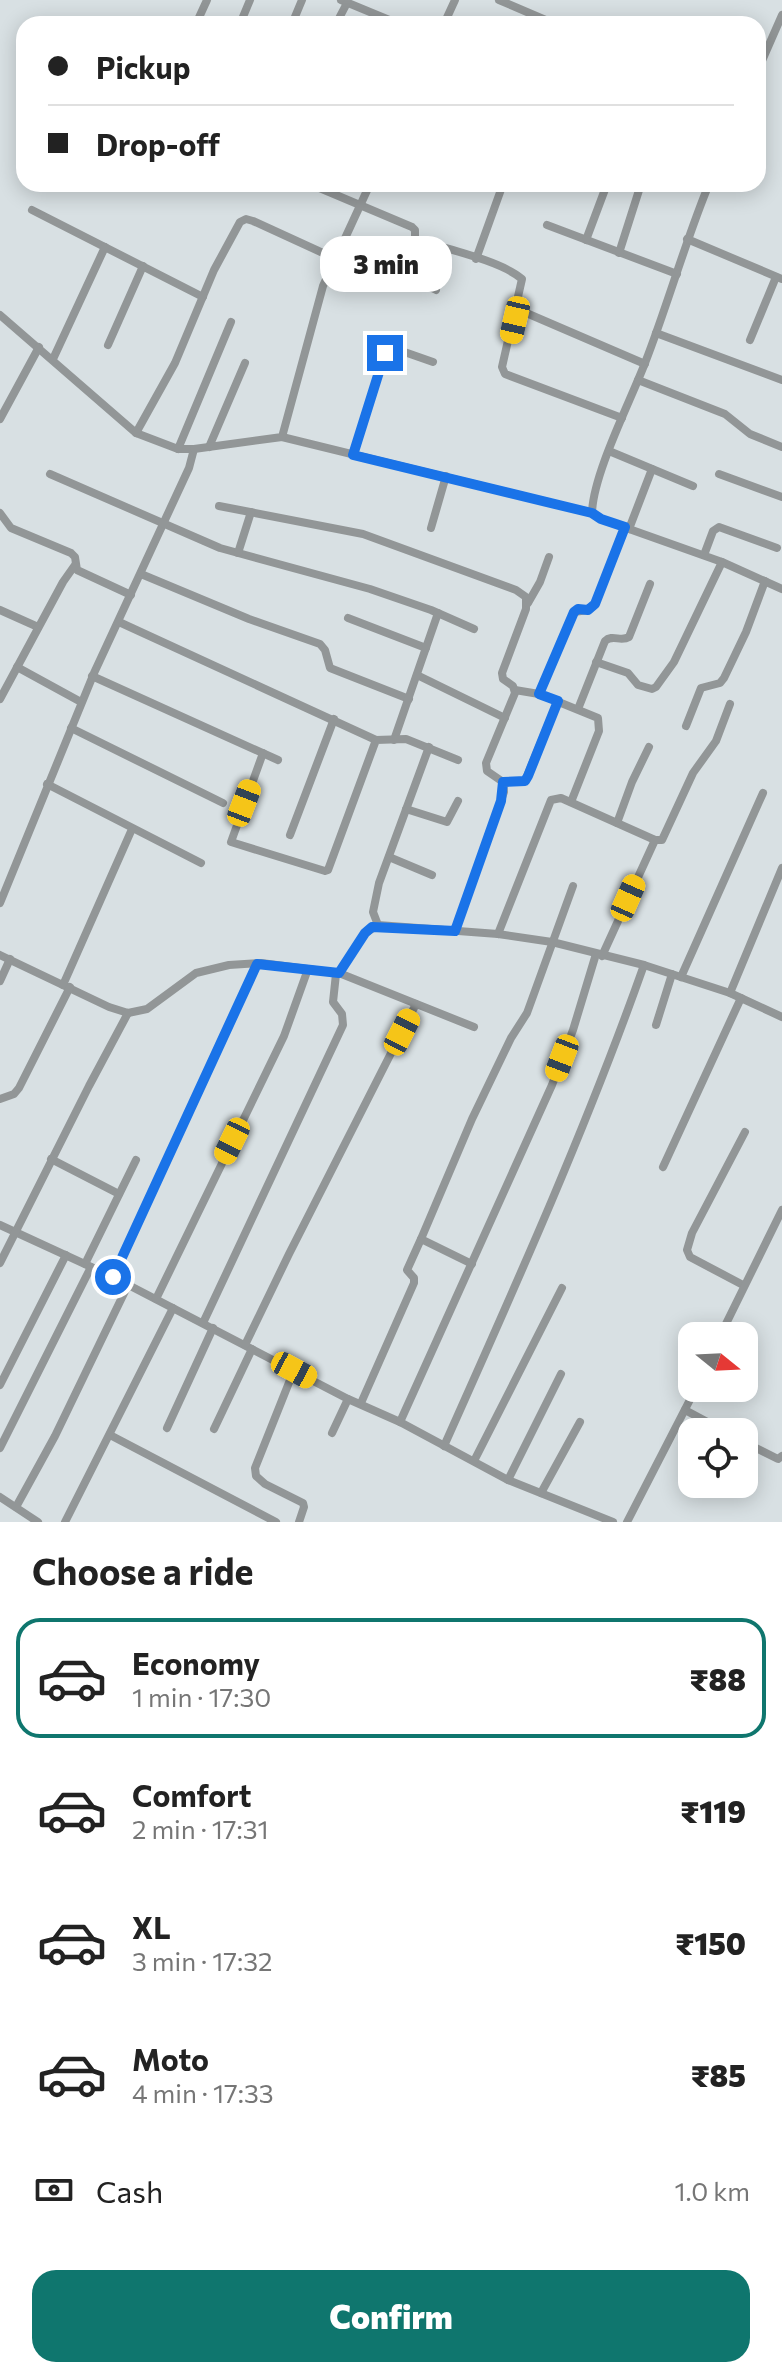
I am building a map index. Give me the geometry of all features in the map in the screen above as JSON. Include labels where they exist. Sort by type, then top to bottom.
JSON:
[{"type":"street","points":[[499,0],[535,16]]},
{"type":"street","points":[[344,1],[371,16]]},
{"type":"street","points":[[766,52],[782,15]]},
{"type":"street","points":[[328,192],[412,227],[416,234],[404,275],[436,290]]},
{"type":"street","points":[[282,437],[323,286],[366,192]]},
{"type":"street","points":[[476,259],[500,192]]},
{"type":"street","points":[[586,240],[604,192]]},
{"type":"street","points":[[619,253],[638,192]]},
{"type":"street","points":[[592,513],[609,451],[645,364],[706,192]]},
{"type":"street","points":[[32,210],[203,297]]},
{"type":"street","points":[[136,433],[175,363],[203,297],[237,226],[243,220],[253,221],[336,259]]},
{"type":"street","points":[[547,225],[677,274]]},
{"type":"street","points":[[415,239],[510,271],[522,279],[502,367],[505,374],[622,418]]},
{"type":"street","points":[[687,239],[779,278],[750,340]]},
{"type":"street","points":[[53,359],[105,247]]},
{"type":"street","points":[[108,345],[143,266]]},
{"type":"street","points":[[517,309],[645,364]]},
{"type":"street","points":[[0,315],[136,433],[178,449],[282,437],[592,513],[601,519],[722,562],[782,589]]},
{"type":"street","points":[[178,449],[231,322]]},
{"type":"street","points":[[656,333],[782,380]]},
{"type":"street","points":[[0,419],[39,347]]},
{"type":"street","points":[[353,455],[386,350],[393,348],[433,362]]},
{"type":"street","points":[[209,447],[245,363]]},
{"type":"street","points":[[638,380],[725,414],[750,434],[782,447]]},
{"type":"street","points":[[0,903],[92,676],[189,468],[194,449]]},
{"type":"street","points":[[609,451],[693,486]]},
{"type":"street","points":[[539,694],[574,612],[578,609],[588,610],[595,604],[652,469]]},
{"type":"street","points":[[50,474],[238,553],[370,589],[474,629]]},
{"type":"street","points":[[719,474],[782,497]]},
{"type":"street","points":[[431,528],[446,476]]},
{"type":"street","points":[[219,506],[382,540],[523,593],[528,603]]},
{"type":"street","points":[[238,553],[251,512]]},
{"type":"street","points":[[0,513],[11,528],[75,557],[75,565],[0,699]]},
{"type":"street","points":[[704,555],[713,531],[719,527],[777,548]]},
{"type":"street","points":[[549,557],[502,673],[503,679],[515,690],[539,694],[594,715],[600,724],[571,802]]},
{"type":"street","points":[[596,662],[628,673],[643,688],[656,687],[674,662],[722,562]]},
{"type":"street","points":[[75,565],[84,574],[131,595]]},
{"type":"street","points":[[141,574],[249,619],[320,644],[330,668],[409,699]]},
{"type":"street","points":[[686,726],[701,688],[720,683],[724,678],[765,581]]},
{"type":"street","points":[[578,709],[608,639],[629,637],[650,584]]},
{"type":"street","points":[[0,610],[38,627]]},
{"type":"street","points":[[394,740],[438,613]]},
{"type":"street","points":[[348,618],[426,648]]},
{"type":"street","points":[[119,622],[376,740],[402,738],[458,760]]},
{"type":"street","points":[[17,667],[81,702]]},
{"type":"street","points":[[417,675],[505,718]]},
{"type":"street","points":[[92,676],[278,760]]},
{"type":"street","points":[[515,690],[486,767],[503,782],[525,781],[558,701]]},
{"type":"street","points":[[498,934],[549,803],[558,798],[571,802],[655,840],[662,840],[693,773],[711,750],[730,704]]},
{"type":"street","points":[[290,835],[334,719]]},
{"type":"street","points":[[71,728],[223,803]]},
{"type":"street","points":[[263,753],[231,842],[325,871],[376,740]]},
{"type":"street","points":[[378,925],[373,912],[374,903],[429,747]]},
{"type":"street","points":[[617,823],[649,747]]},
{"type":"street","points":[[455,931],[501,801],[503,782]]},
{"type":"street","points":[[47,784],[201,863]]},
{"type":"street","points":[[656,1025],[763,793]]},
{"type":"street","points":[[406,809],[447,822],[458,801]]},
{"type":"street","points":[[0,1099],[14,1094],[19,1088],[67,986],[132,829]]},
{"type":"street","points":[[400,1422],[552,1085],[599,955],[655,840]]},
{"type":"street","points":[[389,857],[432,875]]},
{"type":"street","points":[[730,993],[782,868]]},
{"type":"street","points":[[361,1403],[414,1283],[407,1270],[489,1083],[527,1013],[573,886]]},
{"type":"street","points":[[203,1323],[343,1025],[342,1014],[333,1002],[338,974],[365,933],[378,925],[498,934],[552,942],[644,965],[730,993],[782,1017]]},
{"type":"street","points":[[0,955],[128,1013],[147,1009],[196,973],[229,965],[257,964],[338,974],[474,1027]]},
{"type":"street","points":[[0,981],[10,959]]},
{"type":"street","points":[[113,1277],[257,964]]},
{"type":"street","points":[[444,1446],[545,1219],[644,965]]},
{"type":"street","points":[[156,1299],[284,1036],[308,969]]},
{"type":"street","points":[[663,1167],[741,998]]},
{"type":"street","points":[[214,1429],[289,1254],[416,1004]]},
{"type":"street","points":[[0,1263],[128,1013]]},
{"type":"street","points":[[743,1285],[690,1257],[687,1250],[692,1233],[745,1132]]},
{"type":"street","points":[[51,1159],[119,1194]]},
{"type":"street","points":[[0,1448],[136,1160]]},
{"type":"street","points":[[726,1322],[782,1210]]},
{"type":"street","points":[[0,1225],[113,1277],[508,1480],[606,1521]]},
{"type":"street","points":[[421,1239],[472,1264]]},
{"type":"street","points":[[0,1385],[66,1255]]},
{"type":"street","points":[[16,1507],[55,1436],[128,1285]]},
{"type":"street","points":[[474,1461],[562,1288]]},
{"type":"street","points":[[68,1521],[173,1308]]},
{"type":"street","points":[[167,1428],[213,1328]]},
{"type":"street","points":[[294,1370],[255,1468],[256,1476],[265,1484],[303,1503],[299,1522]]},
{"type":"street","points":[[508,1480],[561,1374]]},
{"type":"street","points":[[332,1433],[348,1399]]},
{"type":"street","points":[[627,1522],[689,1402]]},
{"type":"street","points":[[685,1410],[700,1418]]},
{"type":"street","points":[[541,1493],[580,1422]]},
{"type":"street","points":[[110,1435],[276,1522]]},
{"type":"street","points":[[758,1450],[778,1459],[782,1456]]},
{"type":"street","points":[[0,1497],[32,1520]]},
{"type":"route","points":[[113,1277],[257,964],[339,973],[372,927],[455,931],[504,792],[503,782],[525,781],[558,701],[539,694],[574,612],[578,609],[588,610],[595,604],[625,527],[592,513],[353,455],[385,353]]}]
